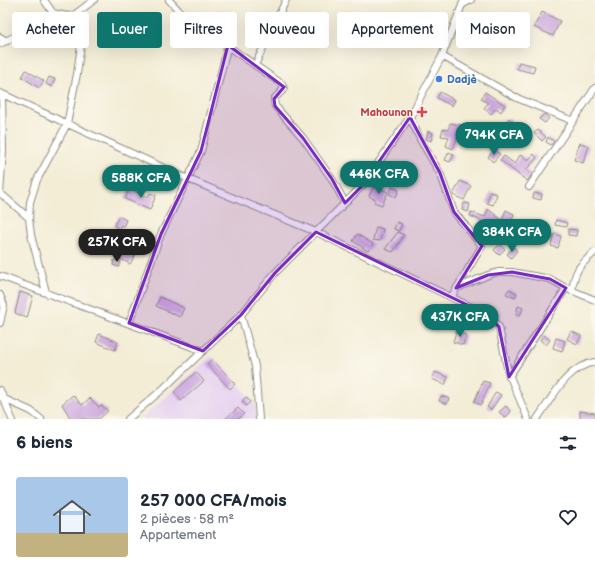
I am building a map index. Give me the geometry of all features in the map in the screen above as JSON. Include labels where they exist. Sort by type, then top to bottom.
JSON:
[{"type":"street","points":[[44,0],[52,12]]},
{"type":"street","points":[[79,12],[94,0]]},
{"type":"street","points":[[169,0],[180,12]]},
{"type":"street","points":[[256,65],[286,0]]},
{"type":"street","points":[[128,419],[164,388],[241,315],[275,274],[362,186],[410,117],[442,56],[463,2],[471,0]]},
{"type":"street","points":[[0,37],[7,41]]},
{"type":"street","points":[[0,44],[12,38]]},
{"type":"street","points":[[46,292],[29,218],[30,202],[37,180],[67,124],[75,90],[81,48]]},
{"type":"street","points":[[129,323],[161,234],[201,151],[206,137],[227,48]]},
{"type":"street","points":[[232,48],[284,87],[284,89],[274,99],[275,106],[311,149],[332,178],[345,203]]},
{"type":"street","points":[[442,56],[517,98],[573,122]]},
{"type":"street","points":[[530,186],[595,88]]},
{"type":"street","points":[[29,218],[0,194],[3,150],[1,94],[188,179],[316,232],[452,296],[488,315],[497,323],[509,377],[528,419]]},
{"type":"street","points":[[588,98],[595,101]]},
{"type":"street","points":[[410,117],[421,141],[440,173],[454,212],[482,246],[452,296]]},
{"type":"street","points":[[572,291],[575,273],[580,264],[595,252]]},
{"type":"street","points":[[457,288],[498,272],[512,272],[550,279],[572,291],[595,300]]},
{"type":"street","points":[[0,276],[203,351]]},
{"type":"street","points":[[509,377],[566,288]]},
{"type":"street","points":[[0,295],[4,305],[0,323]]},
{"type":"street","points":[[241,315],[256,366],[259,419]]},
{"type":"street","points":[[537,419],[570,372],[586,364],[595,362]]},
{"type":"street","points":[[0,390],[2,398],[12,419]]},
{"type":"street","points":[[2,398],[32,411],[41,419]]},
{"type":"highlighted area","points":[[228,45],[284,87],[274,99],[275,106],[303,138],[332,179],[345,203],[362,186],[410,117],[440,173],[454,212],[482,246],[456,288],[488,275],[512,272],[550,279],[566,288],[509,377],[499,327],[488,315],[316,232],[275,273],[241,315],[203,351],[129,323],[161,234],[201,151]]},
{"type":"shaded area","points":[[211,356],[229,373],[255,403],[256,419],[141,419]]},
{"type":"building","points":[[542,12],[560,21],[553,36],[534,27]]},
{"type":"building","points":[[519,62],[535,66],[533,73],[517,69]]},
{"type":"building","points":[[26,70],[44,81],[39,88],[22,77]]},
{"type":"building","points":[[49,77],[55,79],[52,87],[46,84]]},
{"type":"building","points":[[440,92],[455,100],[452,106],[437,98]]},
{"type":"building","points":[[485,92],[505,105],[501,112],[496,108],[491,114],[484,108],[488,103],[481,99]]},
{"type":"building","points":[[544,114],[549,118],[545,123],[539,119]]},
{"type":"building","points":[[509,118],[514,124],[499,136],[494,131]]},
{"type":"building","points":[[450,123],[466,126],[464,139],[457,138],[453,149],[446,146],[449,137],[441,136],[443,129],[448,130]]},
{"type":"building","points":[[538,130],[546,137],[542,141],[534,133]]},
{"type":"building","points":[[428,131],[433,133],[431,141],[426,139]]},
{"type":"building","points":[[548,137],[554,141],[551,145],[546,142]]},
{"type":"building","points":[[516,139],[520,144],[515,147],[511,143]]},
{"type":"building","points":[[580,143],[589,146],[583,163],[574,160]]},
{"type":"building","points":[[494,150],[500,154],[493,162],[488,157]]},
{"type":"building","points":[[449,152],[454,155],[450,162],[445,160]]},
{"type":"building","points":[[534,154],[537,158],[526,170],[532,175],[527,181],[500,160],[504,156],[515,164],[520,155],[528,160]]},
{"type":"building","points":[[460,181],[471,186],[464,200],[453,195]]},
{"type":"building","points":[[374,186],[388,192],[382,205],[374,202],[376,200],[369,196]]},
{"type":"building","points":[[392,187],[399,190],[396,197],[389,194]]},
{"type":"building","points":[[129,189],[148,197],[150,193],[156,195],[150,210],[125,199]]},
{"type":"building","points":[[490,192],[497,194],[493,205],[487,203]]},
{"type":"building","points":[[534,193],[542,194],[541,200],[533,198]]},
{"type":"building","points":[[464,203],[470,204],[468,212],[462,210]]},
{"type":"building","points":[[488,209],[502,220],[506,210],[514,214],[510,226],[508,225],[502,239],[491,234],[488,241],[483,239],[487,228],[480,226],[482,221],[470,216],[471,212],[485,217]]},
{"type":"building","points":[[119,216],[126,220],[123,227],[121,225],[119,229],[114,226]]},
{"type":"building","points":[[556,220],[567,223],[566,227],[555,225]]},
{"type":"building","points":[[397,222],[402,224],[399,231],[394,229]]},
{"type":"building","points":[[376,227],[383,229],[380,241],[373,240]]},
{"type":"building","points":[[568,229],[577,230],[576,236],[568,235]]},
{"type":"building","points":[[398,232],[404,235],[393,252],[385,249]]},
{"type":"building","points":[[116,233],[137,247],[140,243],[144,246],[137,255],[136,254],[130,264],[119,258],[125,248],[112,240]]},
{"type":"building","points":[[357,234],[373,244],[368,251],[353,241]]},
{"type":"building","points":[[554,234],[561,236],[558,248],[551,246]]},
{"type":"building","points":[[500,244],[505,249],[499,255],[494,250]]},
{"type":"building","points":[[514,247],[517,251],[511,258],[507,254]]},
{"type":"building","points":[[114,260],[121,261],[119,267],[113,265]]},
{"type":"building","points":[[509,289],[517,293],[515,298],[506,294]]},
{"type":"building","points":[[20,292],[33,296],[27,318],[15,313]]},
{"type":"building","points":[[160,297],[184,308],[180,317],[156,306]]},
{"type":"building","points":[[518,306],[523,308],[520,316],[516,314]]},
{"type":"building","points":[[571,331],[581,336],[577,344],[567,339]]},
{"type":"building","points":[[456,332],[466,335],[463,345],[453,342]]},
{"type":"building","points":[[99,334],[118,342],[115,350],[96,342]]},
{"type":"building","points":[[544,335],[550,340],[546,345],[540,340]]},
{"type":"building","points":[[556,338],[565,341],[562,351],[553,348]]},
{"type":"building","points":[[212,359],[235,384],[230,389],[207,364]]},
{"type":"building","points":[[196,372],[204,381],[181,401],[174,392]]},
{"type":"building","points":[[435,372],[448,377],[445,385],[432,379]]},
{"type":"building","points":[[483,381],[490,383],[481,405],[474,402]]},
{"type":"building","points":[[496,392],[501,395],[491,410],[487,407]]},
{"type":"building","points":[[73,395],[82,405],[90,398],[99,407],[101,405],[108,411],[99,419],[71,419],[62,404]]},
{"type":"building","points":[[441,396],[449,398],[447,404],[439,401]]},
{"type":"building","points":[[246,397],[250,402],[246,406],[242,401]]},
{"type":"building","points":[[506,406],[511,412],[505,418],[499,412]]},
{"type":"building","points":[[238,408],[244,414],[238,419],[225,419]]},
{"type":"building","points":[[580,411],[595,413],[595,419],[580,418]]},
{"type":"place","name":"Dadjè","points":[[439,79]]},
{"type":"place","name":"Mahounon","points":[[422,112]]}]
